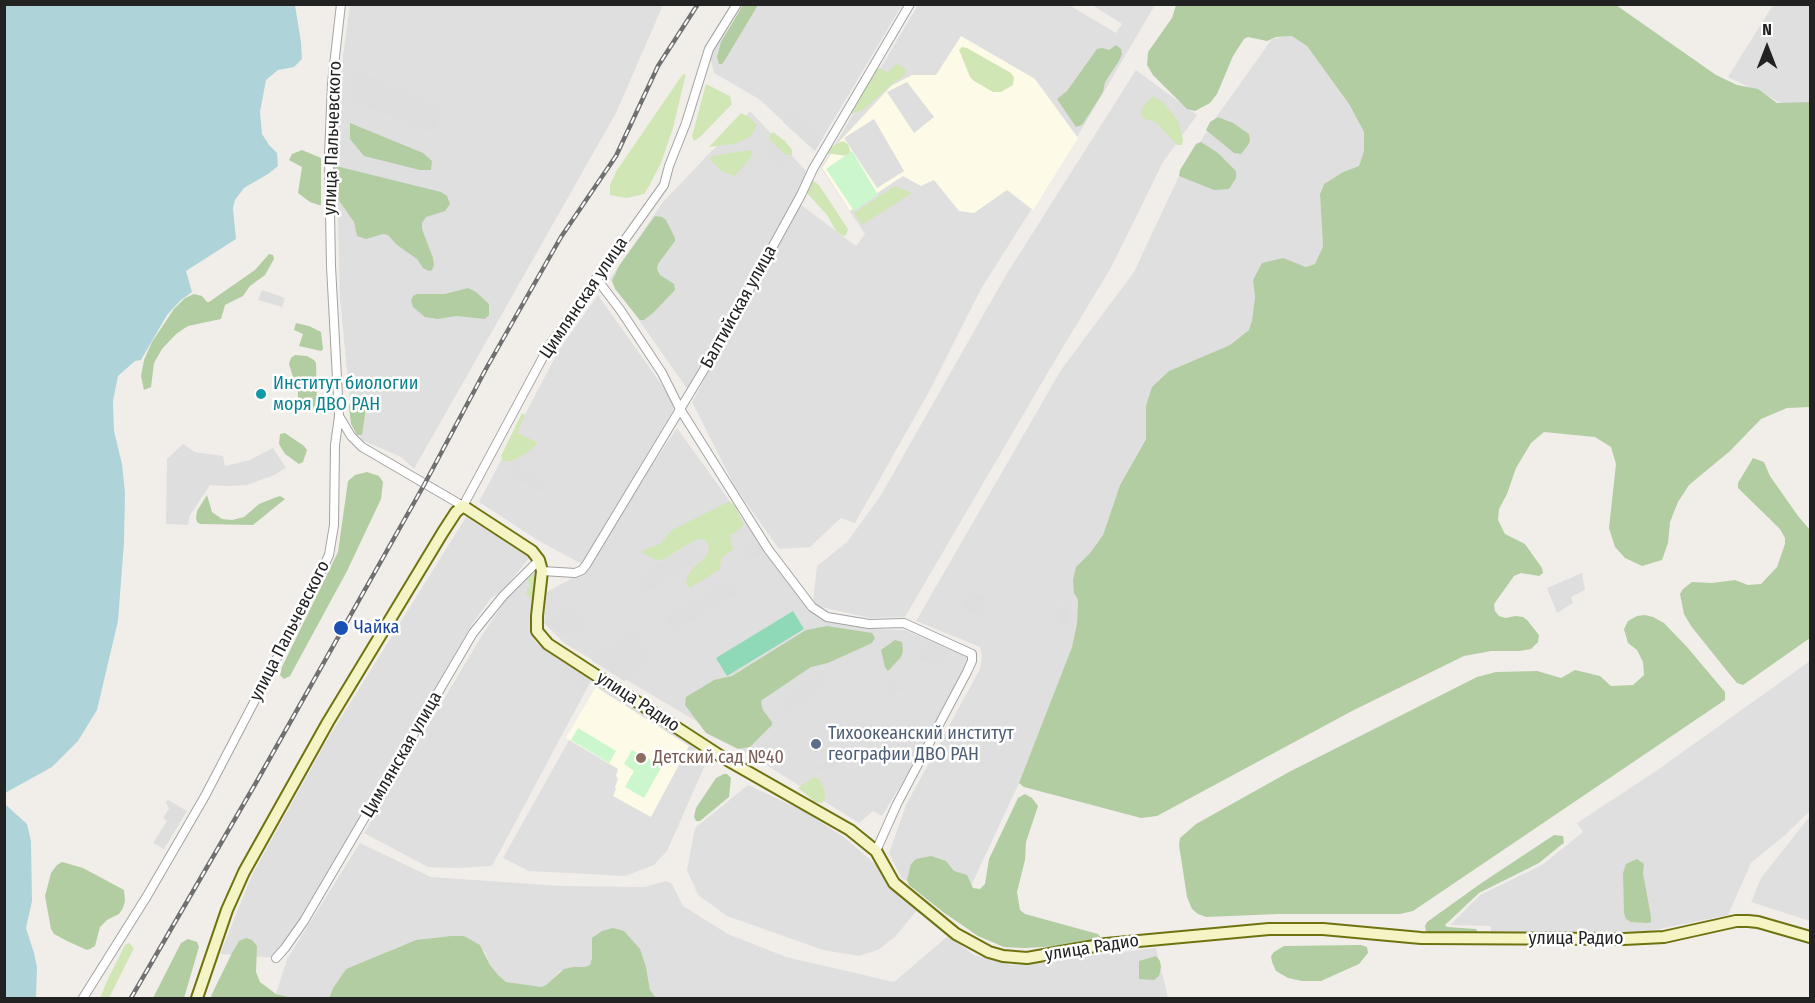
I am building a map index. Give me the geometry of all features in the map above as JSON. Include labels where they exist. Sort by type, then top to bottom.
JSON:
[{"type":"main road","points":[[197,999],[227,910],[244,872],[328,722],[456,512],[462,506],[532,551],[540,566]]},
{"type":"main road","name":"улица Радио","points":[[540,566],[536,626],[539,635],[548,644],[722,757],[850,830],[876,851],[894,883],[956,934],[989,952],[1015,957],[1045,956],[1106,944],[1269,929],[1323,929],[1421,938],[1624,939],[1664,937],[1736,921],[1748,921],[1810,937]]},
{"type":"street","name":"улица Пальчевского","points":[[83,999],[153,886],[205,795],[329,555],[334,525],[335,445],[339,416],[329,208],[329,156],[332,83],[341,4]]},
{"type":"street","name":"Цимлянская улица","points":[[462,506],[549,346],[664,185],[709,49],[737,4]]},
{"type":"street","name":"Балтийская улица","points":[[540,566],[568,573],[582,570],[717,348],[813,169],[910,4]]},
{"type":"street","points":[[596,278],[662,373],[680,408],[768,549],[812,607],[827,617],[869,624],[904,624],[969,651],[972,656],[967,672],[897,804],[876,851]]},
{"type":"street","points":[[339,416],[351,436],[368,451],[462,506]]},
{"type":"street","name":"Цимлянская улица","points":[[276,957],[304,921],[473,633],[503,596],[540,566]]},
{"type":"shaded area","points":[[350,5],[663,5],[616,113],[414,469],[401,457],[362,440],[352,423],[340,298],[336,151],[340,78]]},
{"type":"shaded area","points":[[747,5],[902,5],[815,151],[759,99],[714,73],[710,57],[712,50]]},
{"type":"shaded area","points":[[918,5],[1069,5],[1116,33],[1122,24],[1092,5],[1155,5],[1079,134],[981,289],[930,390],[855,523],[841,518],[810,547],[779,549],[735,487],[692,402],[800,204],[856,246],[865,234],[821,168]]},
{"type":"shaded area","points":[[1773,5],[1810,5],[1810,121],[1772,98],[1728,77]]},
{"type":"shaded area","points":[[1292,35],[1307,46],[1349,104],[1364,132],[1364,151],[1359,166],[1343,172],[1324,184],[1320,193],[1323,247],[1321,255],[1315,264],[1306,267],[1297,264],[1253,280],[1255,297],[1249,330],[1230,345],[1169,371],[1146,406],[1146,438],[1120,485],[1103,535],[1076,567],[1074,593],[1078,600],[1077,623],[1072,647],[1019,783],[964,901],[902,879],[889,853],[906,805],[980,669],[982,655],[980,647],[916,621],[1061,370],[1134,272],[1180,174],[1212,123],[1272,39]]},
{"type":"shaded area","points":[[961,36],[1035,79],[1078,138],[1033,210],[1007,190],[974,213],[959,211],[934,180],[921,186],[903,176],[850,211],[822,168],[838,143],[891,86],[912,75],[936,75]]},
{"type":"shaded area","points":[[353,67],[397,90],[399,87],[440,109],[433,134],[350,100]]},
{"type":"shaded area","points":[[1136,70],[1197,115],[1163,162],[1112,266],[905,617],[870,618],[821,607],[813,602],[817,566],[847,542],[881,495],[1006,275]]},
{"type":"shaded area","points":[[907,82],[934,117],[914,133],[887,92]]},
{"type":"shaded area","points":[[750,111],[809,174],[688,390],[610,279],[663,202]]},
{"type":"shaded area","points":[[791,111],[824,136],[815,151],[783,122]]},
{"type":"shaded area","points":[[874,119],[904,171],[877,188],[844,138]]},
{"type":"shaded area","points":[[769,140],[788,160],[779,170],[768,157],[770,149],[766,143]]},
{"type":"shaded area","points":[[262,290],[285,298],[282,307],[258,300]]},
{"type":"shaded area","points":[[598,295],[676,405],[582,564],[539,541],[479,502],[559,350]]},
{"type":"shaded area","points":[[677,428],[809,611],[827,621],[869,629],[905,630],[969,657],[926,743],[882,816],[873,811],[859,823],[696,721],[564,643],[544,623],[547,592],[580,574]]},
{"type":"shaded area","points":[[183,444],[195,452],[223,456],[225,466],[250,460],[273,448],[286,468],[247,485],[210,485],[190,515],[188,525],[166,524],[167,459]]},
{"type":"shaded area","points":[[514,465],[546,483],[541,492],[508,474]]},
{"type":"shaded area","points":[[466,517],[530,557],[502,591],[491,598],[472,624],[279,958],[220,954],[252,875],[327,740]]},
{"type":"shaded area","points":[[754,538],[762,552],[748,561],[740,547]]},
{"type":"shaded area","points":[[693,544],[702,558],[644,593],[636,579]]},
{"type":"shaded area","points":[[532,571],[539,574],[530,632],[537,643],[593,677],[492,866],[428,867],[364,833],[484,632],[512,591]]},
{"type":"shaded area","points":[[1582,573],[1585,590],[1571,597],[1573,603],[1557,613],[1547,588]]},
{"type":"shaded area","points":[[730,578],[739,592],[675,631],[666,617]]},
{"type":"shaded area","points":[[969,593],[988,597],[980,616],[962,609]]},
{"type":"shaded area","points":[[1061,597],[1070,598],[1068,624],[1059,623]]},
{"type":"shaded area","points":[[572,605],[585,626],[564,637],[547,621]]},
{"type":"shaded area","points":[[634,632],[651,658],[646,666],[624,681],[591,660]]},
{"type":"shaded area","points":[[926,642],[945,650],[938,667],[919,659]]},
{"type":"shaded area","points":[[1810,661],[1810,811],[1751,863],[1728,915],[1644,932],[1491,933],[1491,926],[1450,925],[1480,895],[1542,865],[1583,832],[1577,823],[1656,771]]},
{"type":"shaded area","points":[[567,665],[591,680],[585,690],[561,675]]},
{"type":"shaded area","points":[[818,673],[826,684],[788,713],[779,701]]},
{"type":"shaded area","points":[[891,678],[905,689],[895,694],[885,686]]},
{"type":"shaded area","points":[[601,683],[710,754],[667,851],[654,865],[625,876],[529,871],[503,858]]},
{"type":"shaded area","name":"Детский сад №40","points":[[596,687],[689,746],[651,817],[613,796],[618,779],[616,776],[618,769],[566,738]]},
{"type":"shaded area","points":[[840,752],[840,761],[823,772],[817,772],[814,768]]},
{"type":"shaded area","points":[[748,785],[806,812],[845,838],[882,870],[918,909],[895,937],[878,950],[859,956],[823,950],[727,916],[698,895],[687,870],[695,828]]},
{"type":"shaded area","points":[[168,800],[187,811],[164,849],[153,843],[167,821],[163,818],[169,809],[166,802]]},
{"type":"shaded area","points":[[1810,816],[1810,921],[1751,902],[1761,878]]},
{"type":"shaded area","points":[[360,843],[431,877],[561,886],[645,887],[666,881],[672,884],[683,906],[728,934],[786,957],[894,982],[948,936],[974,955],[1011,965],[1156,948],[1168,998],[656,998],[650,990],[646,967],[592,938],[590,965],[585,968],[573,967],[560,971],[546,986],[542,987],[506,982],[490,965],[485,952],[464,936],[430,938],[400,946],[346,969],[329,998],[293,998],[276,994],[287,959]]},
{"type":"green space","points":[[743,5],[758,5],[725,60],[719,64],[717,57],[721,42]]},
{"type":"green space","points":[[1176,5],[1616,5],[1716,75],[1737,85],[1758,89],[1777,103],[1810,102],[1810,407],[1787,408],[1761,419],[1730,451],[1689,485],[1678,502],[1670,522],[1668,543],[1662,560],[1642,566],[1625,558],[1615,547],[1609,528],[1616,464],[1611,447],[1595,437],[1544,432],[1531,443],[1516,468],[1499,509],[1498,520],[1505,534],[1525,544],[1542,568],[1543,573],[1539,576],[1521,573],[1514,576],[1494,604],[1499,616],[1523,617],[1527,620],[1539,635],[1538,642],[1531,649],[1491,651],[1464,656],[1352,711],[1157,816],[1141,818],[1024,787],[1019,783],[1072,647],[1077,623],[1078,600],[1074,593],[1073,580],[1076,567],[1103,535],[1120,485],[1146,439],[1146,406],[1152,387],[1169,371],[1230,345],[1249,330],[1255,297],[1253,280],[1262,263],[1283,258],[1306,267],[1315,264],[1323,247],[1320,194],[1324,184],[1343,172],[1359,166],[1364,151],[1364,132],[1349,104],[1307,46],[1292,36],[1276,37],[1267,41],[1248,37],[1244,39],[1233,56],[1217,94],[1210,103],[1195,111],[1187,109],[1153,75],[1147,65],[1148,52],[1172,18]]},
{"type":"green space","points":[[1116,45],[1121,49],[1122,54],[1119,61],[1082,125],[1076,127],[1057,99],[1067,91],[1097,49],[1109,50]]},
{"type":"green space","points":[[962,47],[1011,73],[1014,77],[1013,85],[1001,92],[993,92],[974,81],[970,77],[959,50]]},
{"type":"green space","points":[[897,64],[906,70],[904,76],[863,110],[851,114],[875,71],[879,68],[887,72]]},
{"type":"green space","points":[[683,74],[686,75],[673,128],[661,163],[648,188],[644,194],[627,198],[610,195],[610,185],[617,170]]},
{"type":"green space","points":[[706,84],[730,96],[732,104],[694,141],[692,136]]},
{"type":"green space","points":[[1153,96],[1163,102],[1178,121],[1183,139],[1182,145],[1177,145],[1156,122],[1141,116],[1141,109]]},
{"type":"green space","points":[[741,113],[757,125],[750,137],[734,144],[709,147]]},
{"type":"green space","points":[[1218,117],[1233,123],[1249,134],[1250,141],[1241,154],[1234,153],[1206,130],[1210,122]]},
{"type":"green space","points":[[350,123],[423,153],[432,161],[431,170],[420,170],[364,156],[350,139]]},
{"type":"green space","points":[[773,132],[785,141],[792,150],[792,155],[786,155],[770,140]]},
{"type":"green space","points":[[843,141],[848,144],[851,153],[848,156],[824,153],[836,144]]},
{"type":"green space","points":[[1201,142],[1218,153],[1236,171],[1236,178],[1229,189],[1214,190],[1179,176],[1180,170],[1196,144]]},
{"type":"green space","points":[[302,150],[321,158],[321,205],[310,202],[298,193],[302,167],[289,160],[292,154]]},
{"type":"green space","points":[[749,150],[752,152],[751,157],[735,176],[723,172],[710,160],[712,156]]},
{"type":"green space","points":[[852,151],[878,195],[854,211],[826,169]]},
{"type":"green space","points":[[336,166],[441,192],[447,196],[450,204],[445,211],[426,217],[422,223],[433,258],[432,270],[423,268],[417,259],[397,245],[388,235],[383,234],[366,239],[357,236],[354,222],[333,192],[333,169]]},
{"type":"green space","points":[[812,180],[819,185],[848,229],[846,235],[843,236],[836,231],[827,215],[807,193],[806,190]]},
{"type":"green space","points":[[895,186],[912,193],[862,225],[854,213]]},
{"type":"green space","points":[[655,216],[666,220],[675,238],[657,269],[660,275],[674,284],[675,290],[653,313],[644,320],[640,320],[615,289],[612,281],[619,266]]},
{"type":"green space","points":[[269,254],[273,255],[274,259],[265,275],[250,286],[243,296],[225,305],[221,319],[188,326],[176,334],[162,349],[154,363],[151,387],[144,390],[141,376],[144,360],[152,342],[174,309],[185,298],[194,294],[202,296],[209,302],[255,270]]},
{"type":"green space","points":[[468,288],[489,304],[489,315],[485,319],[456,316],[438,319],[425,317],[413,307],[411,301],[417,294],[445,294]]},
{"type":"green space","points":[[296,323],[321,332],[323,349],[321,351],[299,346],[303,334],[294,330]]},
{"type":"green space","points":[[295,355],[307,356],[316,363],[317,405],[315,409],[307,411],[298,408],[298,393],[289,364]]},
{"type":"green space","points":[[353,401],[366,408],[362,435],[357,435],[351,424],[349,407]]},
{"type":"green space","points":[[522,413],[525,415],[517,433],[537,444],[524,455],[511,461],[503,461],[501,456]]},
{"type":"green space","points":[[285,433],[307,450],[303,462],[299,464],[285,454],[279,444],[280,434]]},
{"type":"green space","points":[[1753,458],[1764,462],[1770,476],[1810,530],[1810,638],[1743,685],[1737,683],[1691,626],[1684,614],[1680,594],[1692,582],[1712,583],[1735,580],[1748,585],[1761,584],[1777,567],[1785,538],[1780,529],[1738,488],[1738,483]]},
{"type":"green space","points":[[367,472],[379,476],[383,482],[381,499],[347,571],[290,676],[284,679],[280,675],[282,667],[338,552],[348,481],[355,475]]},
{"type":"green space","points":[[207,495],[212,512],[222,519],[232,520],[244,517],[259,504],[274,498],[280,496],[285,499],[253,525],[200,524],[196,518],[197,511]]},
{"type":"green space","points":[[730,501],[744,525],[730,536],[733,549],[721,559],[720,569],[690,588],[686,584],[687,577],[708,552],[709,546],[704,539],[695,540],[664,559],[657,560],[642,553],[643,550],[660,544],[672,530]]},
{"type":"green space","points":[[532,574],[538,576],[534,600],[526,592],[530,586],[527,580]]},
{"type":"green space","points":[[793,611],[804,629],[727,676],[716,658]]},
{"type":"green space","points":[[1645,615],[1664,623],[1687,647],[1725,692],[1725,700],[1413,911],[1400,914],[1279,914],[1206,917],[1192,909],[1187,897],[1179,845],[1180,838],[1196,824],[1289,772],[1477,677],[1496,672],[1537,671],[1561,678],[1575,670],[1600,676],[1611,686],[1633,685],[1644,675],[1643,662],[1637,650],[1628,643],[1624,629],[1628,621]]},
{"type":"green space","points":[[827,626],[872,633],[875,638],[872,643],[828,663],[811,667],[762,700],[763,710],[772,725],[750,747],[738,749],[706,733],[685,705],[686,697],[714,680],[732,676],[806,630]]},
{"type":"green space","points":[[895,640],[902,642],[903,651],[901,657],[888,671],[881,650]]},
{"type":"green space","points":[[578,728],[616,751],[609,763],[571,740]]},
{"type":"green space","points":[[632,750],[662,766],[644,798],[625,787],[634,771],[624,764]]},
{"type":"green space","points":[[724,774],[731,778],[729,797],[700,821],[696,821],[694,817],[696,808],[716,778]]},
{"type":"green space","points":[[814,777],[819,779],[824,788],[825,800],[822,803],[815,802],[798,788]]},
{"type":"green space","points":[[1025,794],[1032,798],[1038,806],[1026,842],[1025,860],[1017,892],[1020,910],[1025,914],[1098,934],[1103,940],[1099,944],[1004,947],[978,936],[909,885],[907,880],[911,864],[916,859],[931,856],[946,861],[954,871],[967,875],[973,888],[980,889],[985,884],[989,859],[1018,798]]},
{"type":"green space","points":[[1554,835],[1563,836],[1564,843],[1539,863],[1479,893],[1445,925],[1476,929],[1477,934],[1430,935],[1426,932],[1427,922]]},
{"type":"green space","points":[[1637,859],[1644,864],[1643,873],[1651,917],[1651,922],[1648,923],[1631,922],[1626,919],[1624,913],[1623,873],[1626,864]]},
{"type":"green space","points":[[62,862],[83,868],[124,890],[123,908],[119,914],[107,920],[100,927],[95,946],[87,950],[54,934],[51,929],[45,896],[51,873]]},
{"type":"green space","points":[[613,928],[624,931],[640,949],[650,990],[656,998],[329,998],[346,969],[416,940],[451,936],[464,936],[480,945],[490,965],[506,982],[542,987],[564,969],[590,965],[592,938],[602,931]]},
{"type":"green space","points":[[246,938],[252,940],[257,946],[256,972],[260,982],[276,994],[293,998],[212,998],[232,953],[239,941]]},
{"type":"green space","points":[[188,939],[197,942],[199,947],[184,998],[153,998],[181,943]]},
{"type":"green space","points":[[129,943],[134,948],[109,998],[100,998],[125,945]]},
{"type":"green space","points":[[1361,945],[1367,947],[1368,953],[1359,964],[1321,981],[1288,978],[1276,971],[1271,956],[1284,946]]},
{"type":"green space","points":[[1156,956],[1161,967],[1159,976],[1154,980],[1139,979],[1139,961]]},
{"type":"water","points":[[5,4],[295,5],[302,59],[294,67],[278,70],[266,80],[260,112],[262,134],[277,153],[278,166],[244,188],[235,200],[233,208],[236,239],[186,271],[192,292],[167,315],[141,360],[135,361],[118,376],[113,401],[114,431],[122,464],[125,493],[124,542],[118,621],[97,710],[78,741],[52,767],[5,793]]},
{"type":"water","points":[[5,804],[27,824],[31,841],[32,901],[26,928],[37,967],[36,998],[5,998]]},
{"type":"railway","points":[[131,998],[257,781],[561,237],[616,156],[658,66],[698,4]]},
{"type":"place","name":"Институт биологии моря ДВО РАН","points":[[261,394]]},
{"type":"place","name":"Чайка","points":[[341,628]]},
{"type":"place","name":"Тихоокеанский институт географии ДВО РАН","points":[[816,744]]},
{"type":"place","name":"Детский сад №40","points":[[641,758]]}]
